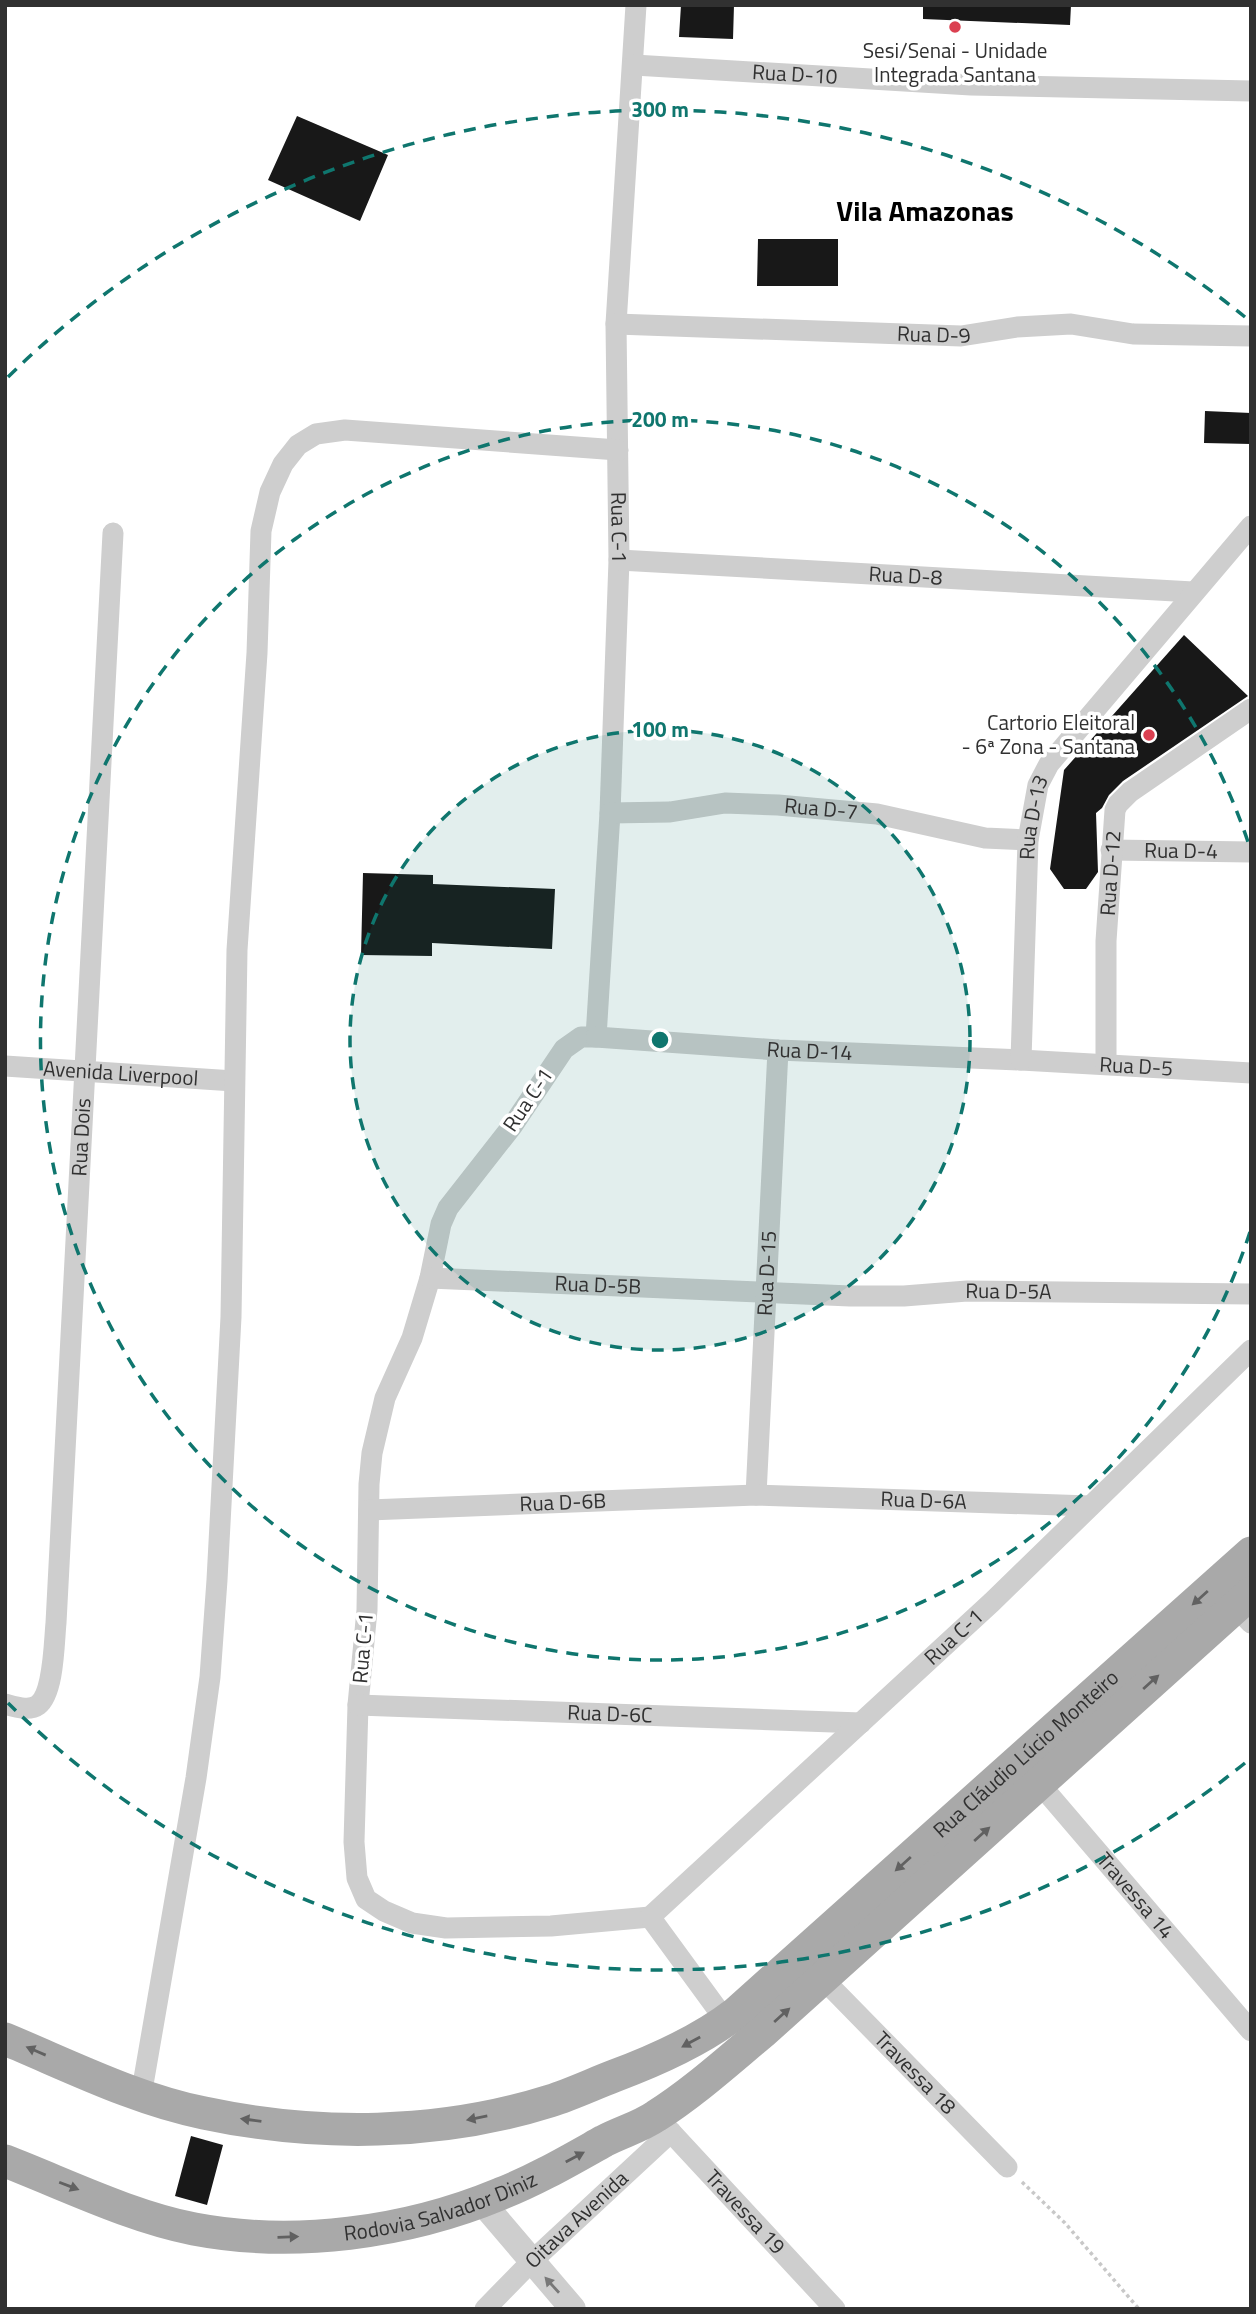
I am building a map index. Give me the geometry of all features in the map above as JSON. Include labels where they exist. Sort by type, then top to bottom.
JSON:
[{"type":"main road","name":"Rua Cláudio Lúcio Monteiro","points":[[812,1967],[1029,1772],[1251,1553]]},
{"type":"main road","name":"Rua Cláudio Lúcio Monteiro","points":[[1029,1772],[1246,1607]]},
{"type":"main road","name":"Rodovia Salvador Diniz","points":[[5,2161],[153,2220],[250,2236],[356,2232],[448,2213],[501,2194],[664,2124],[735,2034],[812,1967]]},
{"type":"main road","name":"Rodovia Salvador Diniz","points":[[5,2039],[141,2096],[203,2113],[305,2128],[438,2126],[550,2101],[651,2062],[735,2034]]},
{"type":"street","name":"Rua C-1","points":[[636,5],[616,324],[619,560],[610,813],[597,1037],[581,1037],[568,1045],[513,1125],[443,1216],[430,1278],[412,1338],[388,1388],[381,1411],[370,1467],[367,1610],[358,1705],[354,1793],[355,1861],[361,1891],[376,1906],[412,1923],[446,1928],[551,1926],[650,1917],[992,1602],[1251,1350]]},
{"type":"street","name":"Rua D-10","points":[[634,65],[971,85],[1251,91]]},
{"type":"street","name":"Rua D-9","points":[[616,324],[961,336],[1017,327],[1070,324],[1133,334],[1251,336]]},
{"type":"street","points":[[141,2096],[196,1778],[210,1677],[232,1317],[237,950],[257,653],[261,531],[270,492],[283,464],[298,445],[316,434],[345,430],[618,450]]},
{"type":"street","name":"Rua D-13","points":[[1021,1060],[1028,840],[1038,785],[1049,764],[1251,526]]},
{"type":"street","name":"Rua Dois","points":[[5,1704],[31,1708],[40,1704],[48,1686],[52,1666],[59,1583],[113,533]]},
{"type":"street","name":"Rua D-8","points":[[619,560],[1193,592]]},
{"type":"street","name":"Rua D-12","points":[[1106,1064],[1106,941],[1115,810],[1130,792],[1251,709]]},
{"type":"street","name":"Rua D-7","points":[[610,813],[670,812],[725,803],[778,804],[877,814],[985,838],[1028,840]]},
{"type":"street","name":"Rua D-4","points":[[1111,850],[1251,852]]},
{"type":"street","name":"Rua D-14","points":[[597,1037],[778,1050],[1021,1060]]},
{"type":"street","name":"Rua D-15","points":[[756,1495],[778,1050]]},
{"type":"street","name":"Rua D-5","points":[[1021,1060],[1251,1073]]},
{"type":"street","name":"Avenida Liverpool","points":[[5,1066],[234,1081]]},
{"type":"street","name":"Rua D-5B","points":[[430,1278],[767,1293]]},
{"type":"street","name":"Rua D-5A","points":[[767,1293],[881,1296],[967,1290],[1251,1294]]},
{"type":"street","name":"Rua D-6B","points":[[369,1510],[756,1495]]},
{"type":"street","name":"Rua D-6A","points":[[756,1495],[1090,1506]]},
{"type":"street","name":"Rua D-6C","points":[[358,1705],[861,1723]]},
{"type":"street","name":"Travessa 14","points":[[1029,1772],[1251,2031]]},
{"type":"street","points":[[650,1917],[735,2034]]},
{"type":"street","name":"Travessa 18","points":[[812,1967],[1007,2167]]},
{"type":"street","name":"Oitava Avenida","points":[[485,2309],[664,2124]]},
{"type":"street","name":"Travessa 19","points":[[664,2124],[835,2309]]},
{"type":"street","points":[[481,2202],[573,2309]]},
{"type":"path","points":[[1007,2167],[1065,2223],[1139,2309]]},
{"type":"building","points":[[681,5],[734,5],[733,39],[679,37]]},
{"type":"building","points":[[923,5],[1071,5],[1070,25],[923,19]]},
{"type":"building","points":[[297,116],[388,155],[360,221],[268,180]]},
{"type":"building","points":[[758,239],[838,239],[838,286],[757,286]]},
{"type":"building","points":[[1205,411],[1251,413],[1251,444],[1204,443]]},
{"type":"building","name":"Cartorio Eleitoral - 6ª Zona - Santana","points":[[1184,635],[1248,696],[1123,781],[1109,795],[1096,813],[1098,872],[1086,889],[1064,889],[1050,869],[1064,770]]},
{"type":"building","points":[[363,873],[433,875],[433,884],[555,889],[552,949],[432,943],[432,956],[361,955]]},
{"type":"building","points":[[191,2136],[223,2145],[207,2205],[175,2196]]},
{"type":"place","name":"Sesi/Senai - Unidade Integrada Santana","points":[[955,27]]},
{"type":"place","name":"Cartorio Eleitoral - 6ª Zona - Santana","points":[[1149,735]]},
{"type":"district","name":"Vila Amazonas","points":[[925,211]]}]
